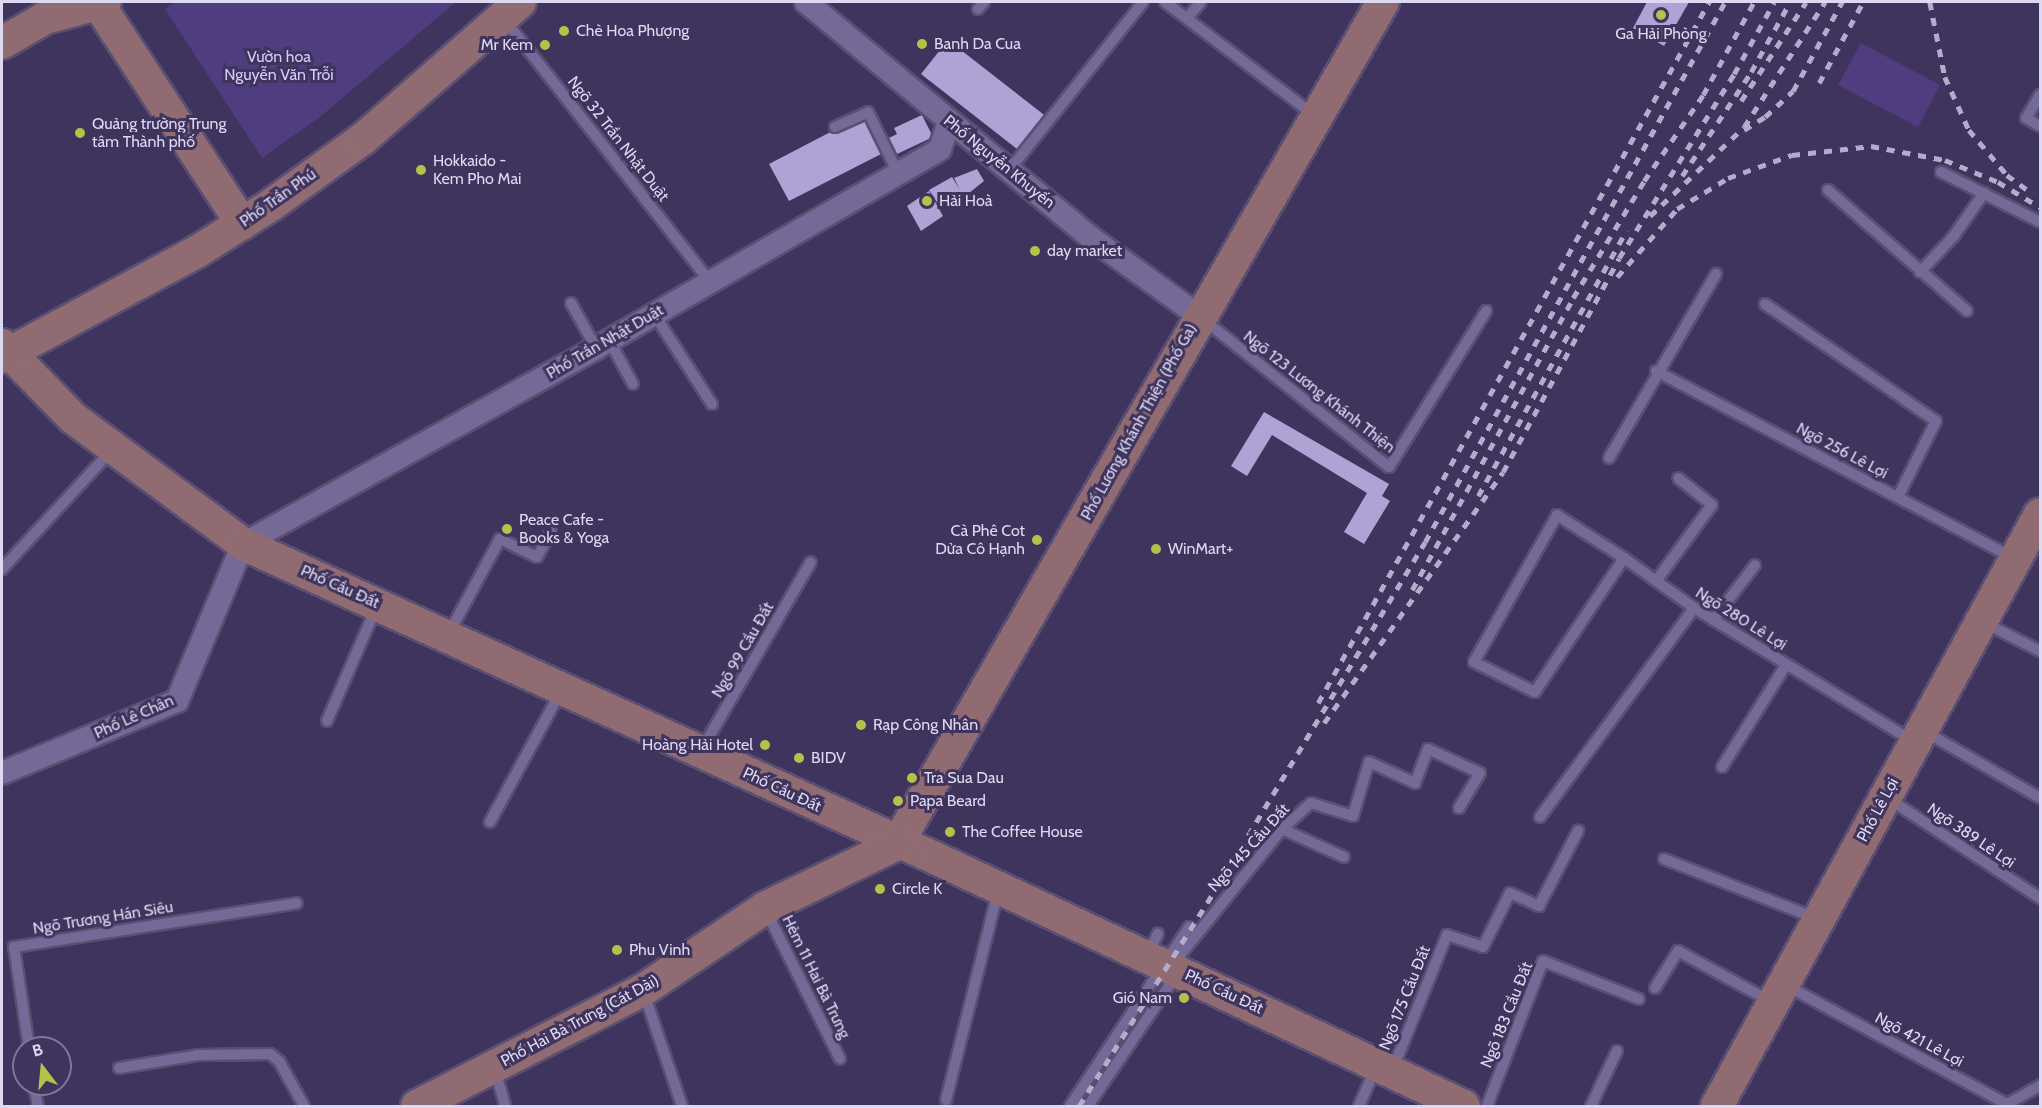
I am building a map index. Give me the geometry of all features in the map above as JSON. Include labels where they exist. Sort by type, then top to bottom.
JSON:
[{"type":"main road","name":"Phố Lương Khánh Thiện (Phố Ga)","points":[[897,844],[1314,116],[1383,2]]},
{"type":"main road","points":[[2,43],[45,18],[100,3],[242,224]]},
{"type":"main road","name":"Phố Trần Phú","points":[[3,352],[242,224],[364,138],[511,9]]},
{"type":"main road","name":"Phố Cầu Đất","points":[[3,352],[73,418],[243,544],[448,635],[897,844],[1162,956],[1464,1107]]},
{"type":"main road","name":"Phố Lê Lợi","points":[[1717,1107],[2014,558],[2037,526]]},
{"type":"main road","name":"Phố Hai Bà Trưng (Cát Dài)","points":[[417,1107],[643,990],[765,908],[897,844]]},
{"type":"street","name":"Phố Nguyễn Khuyến","points":[[806,2],[970,140],[1011,168],[1090,237],[1199,316]]},
{"type":"street","points":[[940,149],[949,122]]},
{"type":"street","name":"Phố Trần Nhật Duật","points":[[243,544],[602,344],[897,171],[940,149],[970,140]]},
{"type":"street","name":"Phố Lê Chân","points":[[2,773],[177,701],[243,544]]},
{"type":"lane","points":[[1011,168],[1143,2]]},
{"type":"lane","points":[[1166,2],[1314,116]]},
{"type":"lane","points":[[1187,18],[1201,2]]},
{"type":"lane","name":"Ngõ 32 Trần Nhật Duật","points":[[511,9],[709,280]]},
{"type":"lane","points":[[2040,95],[2026,118],[2040,126]]},
{"type":"lane","points":[[835,127],[868,112],[897,171]]},
{"type":"lane","points":[[1941,172],[2040,222]]},
{"type":"lane","points":[[1828,190],[1967,311]]},
{"type":"lane","points":[[1920,272],[1953,237],[1984,193]]},
{"type":"lane","points":[[1609,458],[1656,371],[1716,274]]},
{"type":"lane","points":[[571,303],[633,384]]},
{"type":"lane","points":[[1765,304],[1936,421],[1898,497]]},
{"type":"lane","name":"Ngõ 123 Lương Khánh Thiện","points":[[1199,316],[1389,467],[1486,311]]},
{"type":"lane","points":[[654,314],[712,404]]},
{"type":"lane","name":"Ngõ 256 Lê Lợi","points":[[1656,371],[2014,558]]},
{"type":"lane","points":[[2,569],[114,448]]},
{"type":"lane","points":[[1656,581],[1712,505],[1678,478]]},
{"type":"lane","name":"Ngõ 280 Lê Lợi","points":[[1624,558],[1535,692],[1474,662],[1557,514],[1624,558],[1694,608],[1786,665],[1917,736],[2040,798]]},
{"type":"lane","points":[[448,635],[500,538],[537,557],[552,532]]},
{"type":"lane","name":"Ngõ 99 Cầu Đất","points":[[700,752],[811,562]]},
{"type":"lane","points":[[1713,620],[1755,565]]},
{"type":"lane","points":[[327,721],[378,603]]},
{"type":"lane","points":[[1540,817],[1694,608]]},
{"type":"lane","points":[[1980,621],[2040,651]]},
{"type":"lane","points":[[1722,767],[1786,665]]},
{"type":"lane","points":[[490,822],[563,688]]},
{"type":"lane","name":"Ngõ 145 Cầu Đất","points":[[1162,956],[1178,958],[1282,829],[1311,803],[1353,816],[1369,762],[1415,783],[1428,749],[1480,773],[1459,808]]},
{"type":"lane","name":"Ngõ 389 Lê Lợi","points":[[1886,797],[2040,898]]},
{"type":"lane","points":[[1282,829],[1344,858]]},
{"type":"lane","name":"Ngõ 175 Cầu Đất","points":[[1385,1068],[1446,935],[1483,947],[1510,893],[1539,906],[1578,831]]},
{"type":"lane","points":[[1664,859],[1818,919]]},
{"type":"lane","points":[[946,1100],[999,888]]},
{"type":"lane","name":"Ngõ Trương Hán Siêu","points":[[27,1036],[14,947],[297,903]]},
{"type":"lane","name":"Hẻm 11 Hai Bà Trưng","points":[[765,908],[840,1059]]},
{"type":"lane","points":[[1070,1107],[1162,956],[1189,927]]},
{"type":"lane","points":[[1655,988],[1678,951],[1777,993]]},
{"type":"lane","points":[[1088,1107],[1162,956]]},
{"type":"lane","name":"Ngõ 183 Cầu Đất","points":[[1487,1107],[1543,962],[1639,999]]},
{"type":"lane","points":[[643,990],[682,1107]]},
{"type":"lane","name":"Ngõ 421 Lê Lợi","points":[[1777,993],[2007,1104],[2040,1086]]},
{"type":"lane","points":[[1592,1107],[1617,1051]]},
{"type":"lane","points":[[119,1068],[198,1055],[270,1054],[279,1061],[304,1107]]},
{"type":"lane","points":[[494,1067],[505,1107]]},
{"type":"lane","points":[[1359,1107],[1385,1068]]},
{"type":"green space","name":"Vườn hoa Nguyễn Văn Trỗi","points":[[175,2],[456,2],[321,116],[262,158],[165,9]]},
{"type":"green space","points":[[1861,43],[1940,85],[1918,127],[1838,85]]},
{"type":"building","name":"Ga Hải Phòng","points":[[1647,2],[1689,2],[1664,46],[1633,28]]},
{"type":"building","points":[[948,40],[1048,118],[1021,152],[921,74]]},
{"type":"building","points":[[867,113],[887,151],[789,201],[769,164]]},
{"type":"building","points":[[922,115],[933,137],[897,154],[889,138],[897,134],[894,128]]},
{"type":"building","points":[[977,169],[984,181],[958,202],[940,207],[929,190],[952,177],[960,190],[954,178]]},
{"type":"building","points":[[929,191],[943,216],[921,231],[907,206]]},
{"type":"building","points":[[1264,412],[1389,484],[1382,496],[1390,501],[1364,544],[1344,532],[1367,493],[1272,435],[1247,476],[1231,466]]},
{"type":"railway","points":[[1318,703],[1709,2]]},
{"type":"railway","points":[[1079,1106],[1223,877],[1425,542],[1725,2]]},
{"type":"railway","points":[[1412,590],[1573,298],[1644,181],[1703,95],[1754,2]]},
{"type":"railway","points":[[1324,723],[1503,472],[1619,258],[1734,74],[1774,2]]},
{"type":"railway","points":[[1682,176],[1751,72],[1790,2]]},
{"type":"railway","points":[[1741,101],[1806,2]]},
{"type":"railway","points":[[1650,216],[1744,127],[1825,2]]},
{"type":"railway","points":[[1744,130],[1765,117],[1793,91],[1842,2]]},
{"type":"railway","points":[[1819,83],[1863,2]]},
{"type":"railway","points":[[1930,2],[1945,77],[1969,130],[2007,175],[2033,194]]},
{"type":"railway","points":[[1617,277],[1677,209],[1728,178],[1792,155],[1871,146],[1945,160],[1998,182],[2040,207]]},
{"type":"railway","points":[[1478,496],[1626,231]]},
{"type":"place","name":"Ga Hải Phòng","points":[[1661,15]]},
{"type":"place","name":"Chè Hoa Phượng","points":[[564,31]]},
{"type":"place","name":"Banh Da Cua","points":[[922,44]]},
{"type":"place","name":"Mr Kem","points":[[545,45]]},
{"type":"place","name":"Quảng trường Trung tâm Thành phố","points":[[80,133]]},
{"type":"place","name":"Hokkaido - Kem Pho Mai","points":[[421,170]]},
{"type":"place","name":"Hải Hoà","points":[[927,201]]},
{"type":"place","name":"day market","points":[[1035,251]]},
{"type":"place","name":"Peace Cafe - Books & Yoga","points":[[507,529]]},
{"type":"place","name":"Cà Phê Cot Dửa Cô Hạnh","points":[[1037,540]]},
{"type":"place","name":"WinMart+","points":[[1156,549]]},
{"type":"place","name":"Rạp Công Nhân","points":[[861,725]]},
{"type":"place","name":"Hoàng Hải Hotel","points":[[765,745]]},
{"type":"place","name":"BIDV","points":[[799,758]]},
{"type":"place","name":"Tra Sua Dau","points":[[912,778]]},
{"type":"place","name":"Papa Beard","points":[[898,801]]},
{"type":"place","name":"The Coffee House","points":[[950,832]]},
{"type":"place","name":"Circle K","points":[[880,889]]},
{"type":"place","name":"Phu Vinh","points":[[617,950]]},
{"type":"place","name":"Gió Nam","points":[[1184,998]]}]
